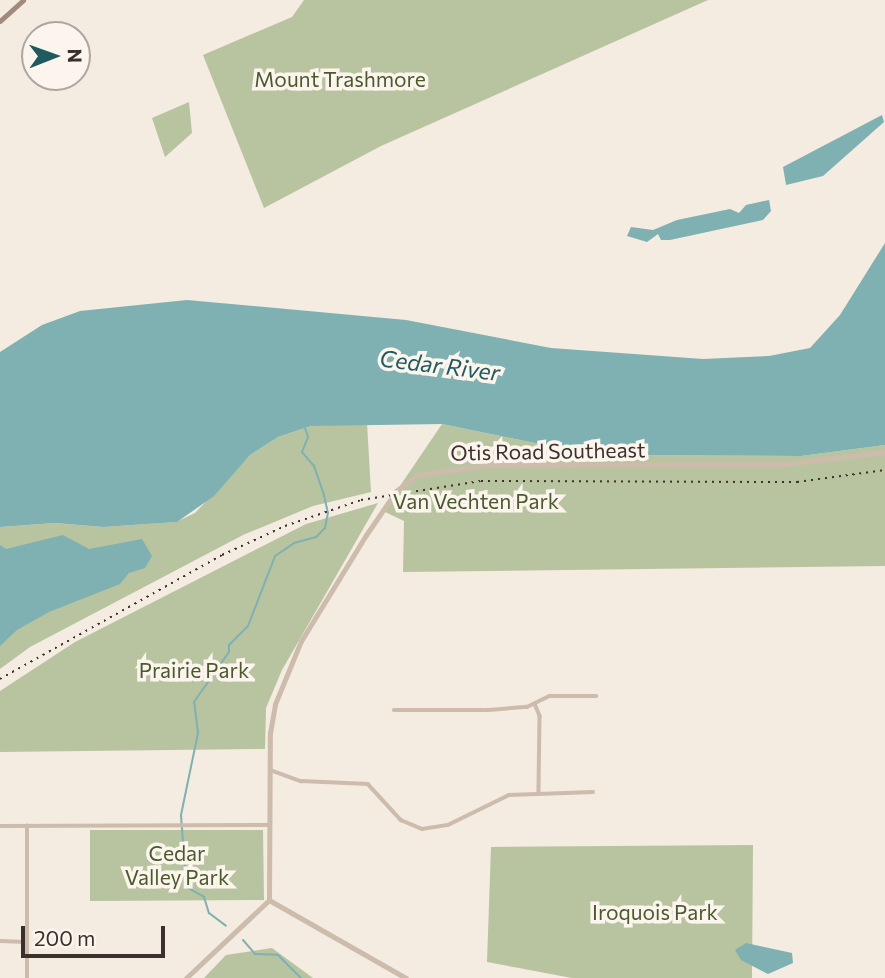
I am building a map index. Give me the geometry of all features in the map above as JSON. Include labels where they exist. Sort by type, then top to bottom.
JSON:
[{"type":"main road","points":[[0,21],[23,0]]},
{"type":"street","name":"Otis Road Southeast","points":[[269,900],[270,769],[275,704],[301,641],[396,491],[417,475],[486,465],[785,464],[885,452]]},
{"type":"street","points":[[394,710],[489,710],[535,704],[550,696],[596,696]]},
{"type":"street","points":[[535,704],[540,716],[539,793]]},
{"type":"street","points":[[270,769],[301,781],[368,784],[401,820],[422,829],[448,825],[509,795],[593,792]]},
{"type":"street","points":[[0,826],[269,825]]},
{"type":"street","points":[[27,826],[27,978]]},
{"type":"street","points":[[186,978],[269,900],[406,978]]},
{"type":"street","points":[[0,942],[27,942]]},
{"type":"green space","name":"Mount Trashmore","points":[[304,0],[708,0],[381,146],[264,208],[203,55],[292,17]]},
{"type":"green space","points":[[189,102],[192,133],[165,157],[152,118]]},
{"type":"green space","name":"Prairie Park","points":[[367,423],[371,492],[313,506],[243,535],[30,647],[0,669],[0,527],[55,523],[103,527],[176,522],[195,513],[250,455],[278,437],[311,426]]},
{"type":"green space","name":"Van Vechten Park","points":[[442,424],[593,455],[801,456],[885,445],[885,566],[403,572],[404,521],[383,511]]},
{"type":"green space","name":"Prairie Park","points":[[378,503],[282,670],[266,708],[265,749],[0,752],[0,691],[75,642],[306,524]]},
{"type":"green space","name":"Cedar Valley Park","points":[[90,830],[263,830],[264,900],[90,901]]},
{"type":"green space","name":"Iroquois Park","points":[[753,845],[752,978],[572,978],[487,962],[491,847]]},
{"type":"green space","points":[[272,948],[313,978],[204,978],[226,955]]},
{"type":"water","points":[[882,115],[884,122],[823,176],[786,185],[783,167]]},
{"type":"water","points":[[769,200],[771,211],[763,220],[670,240],[661,240],[658,234],[647,242],[627,236],[631,227],[653,230],[677,220],[730,209],[739,213],[746,205]]},
{"type":"water","name":"Cedar River","points":[[885,243],[885,445],[801,456],[593,455],[442,424],[311,426],[278,437],[250,455],[214,496],[177,522],[103,527],[55,523],[0,527],[0,352],[42,325],[80,311],[187,300],[406,320],[551,348],[703,359],[769,356],[810,348],[840,315]]},
{"type":"water","points":[[63,535],[89,549],[142,539],[152,556],[145,568],[129,573],[120,584],[49,612],[17,630],[0,646],[0,545],[6,549]]},
{"type":"water","points":[[746,943],[792,953],[793,963],[768,974],[741,960],[735,950]]},
{"type":"waterway","points":[[186,882],[181,815],[198,733],[194,702],[229,652],[229,645],[248,626],[275,556],[294,543],[316,537],[325,528],[328,513],[324,495],[314,466],[302,452],[308,437],[305,428]]},
{"type":"waterway","points":[[188,888],[204,897],[209,913],[226,926]]},
{"type":"waterway","points":[[243,940],[255,954],[278,955],[301,978]]},
{"type":"railway","points":[[0,679],[222,555],[285,526],[361,500],[481,481],[797,482],[885,470]]}]
